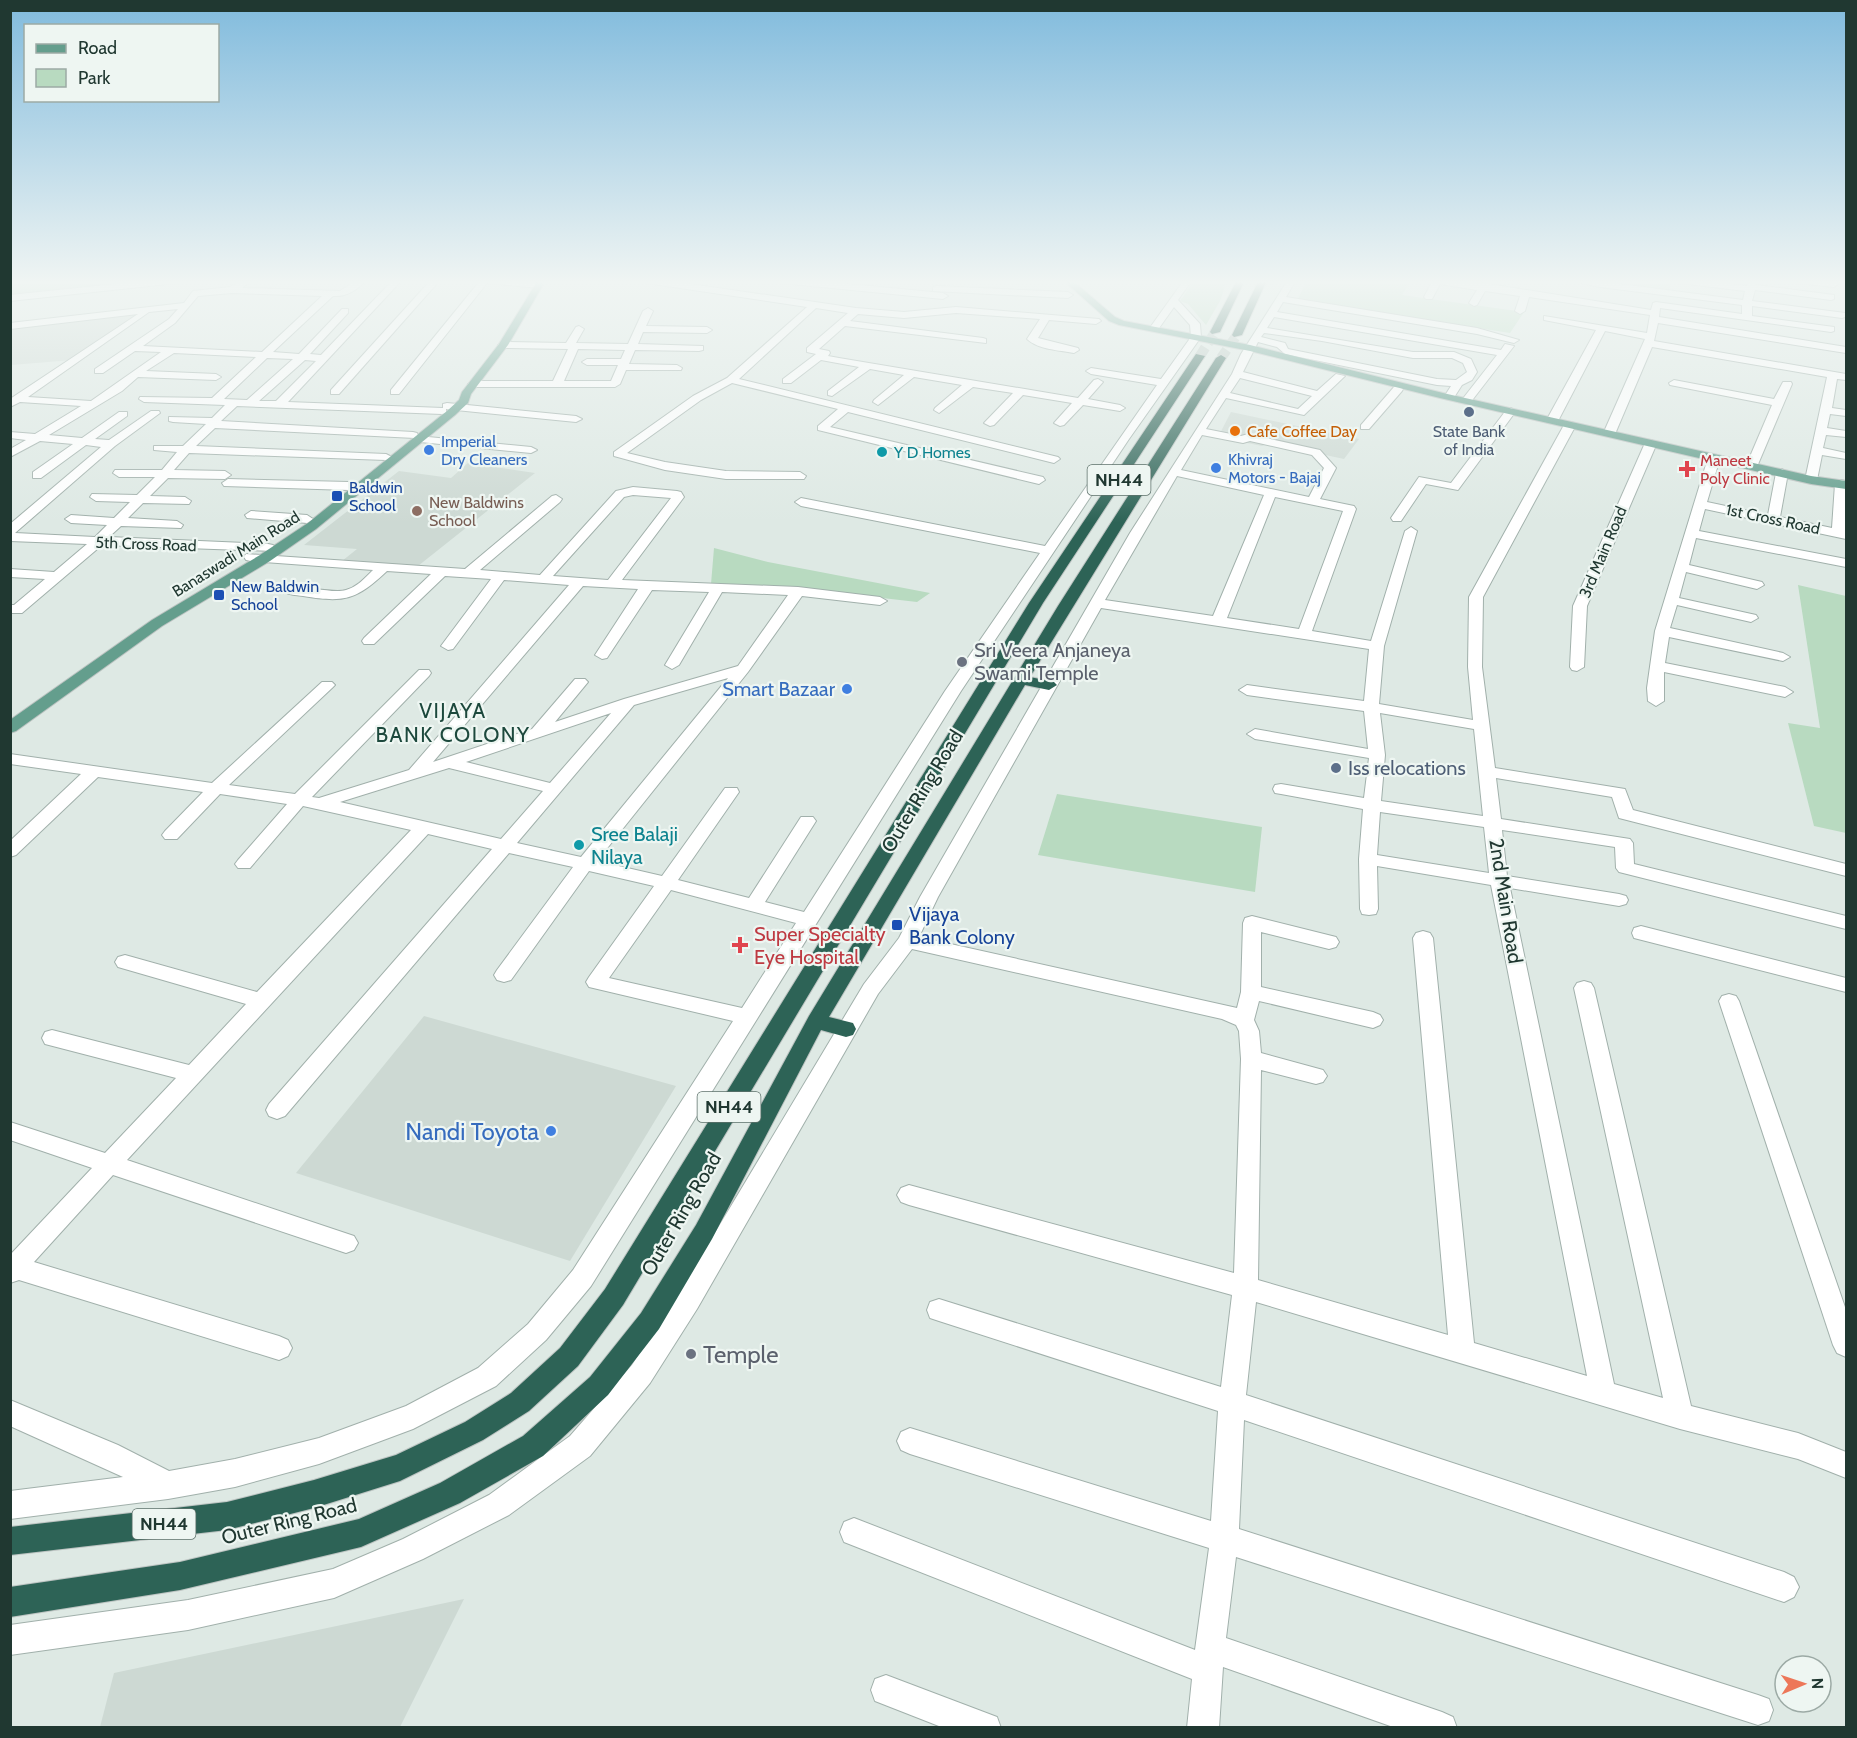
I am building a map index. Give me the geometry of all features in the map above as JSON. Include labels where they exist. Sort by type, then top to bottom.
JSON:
[{"type":"highway","name":"Outer Ring Road","points":[[10,1541],[226,1516],[314,1494],[400,1467],[474,1431],[520,1402],[569,1357],[614,1297],[1036,603],[1197,361]]},
{"type":"highway","name":"Outer Ring Road","points":[[10,1602],[180,1576],[361,1533],[450,1493],[533,1446],[599,1386],[650,1321],[704,1232],[816,1022],[1122,513],[1219,361]]},
{"type":"highway","points":[[1021,680],[1049,685]]},
{"type":"highway","points":[[816,1022],[846,1029]]},
{"type":"main road","name":"Banaswadi Main Road","points":[[10,717],[146,618],[261,554],[282,547],[312,526],[449,408],[464,401],[491,361]]},
{"type":"main road","points":[[1294,361],[1340,376],[1427,395],[1445,396]]},
{"type":"main road","points":[[1308,361],[1561,423],[1782,474],[1844,485]]},
{"type":"main road","name":"Banaswadi Main Road","points":[[10,728],[157,623],[261,554],[386,457],[416,437]]},
{"type":"street","points":[[14,401],[73,361]]},
{"type":"street","points":[[99,371],[114,361]]},
{"type":"street","points":[[10,454],[118,388],[155,361]]},
{"type":"street","points":[[214,402],[258,361]]},
{"type":"street","points":[[249,404],[297,361]]},
{"type":"street","points":[[279,405],[320,361]]},
{"type":"street","points":[[334,392],[362,361]]},
{"type":"street","points":[[395,392],[419,361]]},
{"type":"street","points":[[556,384],[565,361]]},
{"type":"street","points":[[470,389],[556,384],[615,384],[625,361]]},
{"type":"street","points":[[752,361],[731,380],[697,398],[618,454],[665,466],[726,475],[800,476]]},
{"type":"street","points":[[787,381],[814,361]]},
{"type":"street","points":[[841,361],[1120,408]]},
{"type":"street","points":[[10,1505],[168,1485],[235,1473],[319,1451],[413,1416],[487,1377],[537,1332],[582,1278],[953,691],[1047,550],[1179,361]]},
{"type":"street","points":[[10,1640],[188,1615],[334,1583],[413,1549],[498,1505],[580,1446],[641,1374],[688,1301],[846,1029],[871,989],[907,941],[934,887],[1096,603],[1173,472],[1243,361]]},
{"type":"street","points":[[1335,361],[1437,382],[1458,383]]},
{"type":"street","points":[[1445,396],[1458,383],[1468,378],[1472,370],[1467,361]]},
{"type":"street","points":[[1466,401],[1497,361]]},
{"type":"street","name":"2nd Main Road","points":[[1588,361],[1561,423],[1476,597],[1475,667],[1494,824],[1498,881],[1603,1393]]},
{"type":"street","points":[[1610,434],[1640,361]]},
{"type":"street","points":[[1760,361],[1846,377]]},
{"type":"street","points":[[587,362],[677,368]]},
{"type":"street","points":[[832,393],[868,366]]},
{"type":"street","points":[[1090,371],[1164,383]]},
{"type":"street","points":[[878,402],[912,373]]},
{"type":"street","points":[[135,374],[216,377]]},
{"type":"street","points":[[1237,374],[1319,395]]},
{"type":"street","points":[[1811,480],[1833,375]]},
{"type":"street","points":[[1223,394],[1300,413],[1340,376]]},
{"type":"street","points":[[731,380],[1054,459]]},
{"type":"street","points":[[1060,423],[1098,382]]},
{"type":"street","points":[[939,410],[971,383]]},
{"type":"street","points":[[1674,383],[1778,404]]},
{"type":"street","points":[[1752,466],[1787,384]]},
{"type":"street","points":[[1365,427],[1398,389]]},
{"type":"street","points":[[990,423],[1021,391]]},
{"type":"street","points":[[144,399],[279,405],[449,408],[576,419]]},
{"type":"street","points":[[14,401],[93,404]]},
{"type":"street","points":[[10,609],[17,610],[98,542],[165,474],[186,449],[234,403]]},
{"type":"street","points":[[846,408],[822,428],[1039,480]]},
{"type":"street","points":[[1826,410],[1846,413]]},
{"type":"street","points":[[1397,518],[1423,480],[1454,487],[1510,411]]},
{"type":"street","points":[[10,531],[111,444],[155,413]]},
{"type":"street","points":[[37,475],[123,414]]},
{"type":"street","points":[[173,419],[416,437],[531,450]]},
{"type":"street","points":[[1199,431],[1243,440],[1248,437],[1316,452],[1330,468],[1313,500]]},
{"type":"street","points":[[1823,431],[1846,435]]},
{"type":"street","points":[[10,435],[111,444]]},
{"type":"street","name":"3rd Main Road","points":[[1577,667],[1581,606],[1651,443]]},
{"type":"street","points":[[158,448],[386,457]]},
{"type":"street","points":[[1818,452],[1846,456]]},
{"type":"street","points":[[1656,701],[1655,688],[1662,631],[1714,458]]},
{"type":"street","points":[[1173,472],[1350,509],[1304,634]]},
{"type":"street","points":[[119,473],[349,486]]},
{"type":"street","points":[[1773,519],[1782,474]]},
{"type":"street","points":[[1842,534],[1844,485]]},
{"type":"street","points":[[543,579],[620,494],[633,491],[677,495],[678,498],[612,584]]},
{"type":"street","points":[[1218,622],[1271,492]]},
{"type":"street","points":[[96,497],[185,501]]},
{"type":"street","points":[[470,572],[556,499]]},
{"type":"street","points":[[801,502],[1047,550]]},
{"type":"street","name":"1st Cross Road","points":[[1700,504],[1842,534]]},
{"type":"street","points":[[251,515],[307,519]]},
{"type":"street","points":[[71,519],[177,525]]},
{"type":"street","points":[[1369,909],[1368,859],[1377,755],[1371,707],[1377,646],[1411,531]]},
{"type":"street","points":[[1690,533],[1846,563]]},
{"type":"street","name":"5th Cross Road","points":[[10,537],[261,554],[384,567],[612,584],[798,591],[880,601]]},
{"type":"street","points":[[288,590],[335,595],[348,593],[357,590],[384,567]]},
{"type":"street","points":[[1680,567],[1757,585]]},
{"type":"street","points":[[369,641],[442,571]]},
{"type":"street","points":[[10,573],[58,576]]},
{"type":"street","points":[[448,646],[501,575]]},
{"type":"street","points":[[416,772],[580,581]]},
{"type":"street","points":[[602,655],[647,586]]},
{"type":"street","points":[[672,665],[718,588]]},
{"type":"street","points":[[504,975],[585,864],[743,669],[798,591]]},
{"type":"street","points":[[1671,600],[1751,618]]},
{"type":"street","points":[[1096,603],[1377,646]]},
{"type":"street","points":[[1662,631],[1783,657]]},
{"type":"street","points":[[1659,666],[1785,692]]},
{"type":"street","points":[[319,803],[448,763],[629,702],[743,669]]},
{"type":"street","points":[[244,864],[299,800],[424,673]]},
{"type":"street","points":[[539,731],[580,682]]},
{"type":"street","points":[[171,835],[216,788],[327,685]]},
{"type":"street","points":[[1246,690],[1371,707],[1482,726]]},
{"type":"street","points":[[278,1110],[629,702]]},
{"type":"street","points":[[1255,735],[1377,755]]},
{"type":"street","points":[[10,759],[319,803],[666,883],[810,920]]},
{"type":"street","points":[[448,763],[555,789]]},
{"type":"street","points":[[10,851],[93,772]]},
{"type":"street","points":[[1487,772],[1619,793],[1625,814],[1625,868],[1846,922]]},
{"type":"street","points":[[1281,789],[1624,843]]},
{"type":"street","points":[[731,792],[596,982],[748,1017]]},
{"type":"street","points":[[1625,814],[1846,870]]},
{"type":"street","points":[[753,906],[807,821]]},
{"type":"street","points":[[279,1348],[12,1268],[424,827]]},
{"type":"street","points":[[1368,859],[1619,900]]},
{"type":"street","points":[[1203,1728],[1208,1659],[1224,1539],[1232,1403],[1244,1287],[1251,1059],[1249,1031],[1244,1020],[1251,992],[1252,923],[1329,942]]},
{"type":"street","points":[[1641,933],[1846,985]]},
{"type":"street","points":[[1423,938],[1462,1351]]},
{"type":"street","points":[[907,941],[1112,985],[1226,1012],[1244,1020]]},
{"type":"street","points":[[125,962],[262,1001]]},
{"type":"street","points":[[1584,988],[1680,1416]]},
{"type":"street","points":[[1251,992],[1373,1020]]},
{"type":"street","points":[[1729,1001],[1846,1345]]},
{"type":"street","points":[[52,1038],[193,1074]]},
{"type":"street","points":[[1251,1059],[1316,1076]]},
{"type":"street","points":[[10,1131],[346,1243]]},
{"type":"street","points":[[909,1195],[1244,1287],[1680,1416],[1798,1446],[1846,1465]]},
{"type":"street","points":[[939,1310],[1232,1403],[1784,1587]]},
{"type":"street","points":[[10,1413],[108,1455],[168,1485]]},
{"type":"street","points":[[910,1441],[1758,1710]]},
{"type":"street","points":[[854,1532],[1208,1659],[1443,1728]]},
{"type":"street","points":[[886,1690],[986,1728]]},
{"type":"shaded area","points":[[11,361],[59,361],[11,365]]},
{"type":"shaded area","points":[[1231,412],[1359,439],[1344,459],[1270,443],[1262,446],[1218,437]]},
{"type":"shaded area","name":"New Baldwins School","points":[[468,463],[535,473],[418,566],[342,561],[357,549],[304,545],[399,471],[451,478]]},
{"type":"shaded area","points":[[424,1016],[676,1086],[570,1261],[296,1173]]},
{"type":"shaded area","points":[[464,1599],[400,1727],[100,1727],[114,1673]]},
{"type":"green space","points":[[714,548],[768,562],[930,593],[917,602],[787,587],[711,584]]},
{"type":"green space","points":[[1798,585],[1846,596],[1846,833],[1814,826],[1788,723],[1820,728]]},
{"type":"green space","points":[[1057,794],[1262,827],[1255,892],[1038,855]]},
{"type":"place","name":"State Bank of India","points":[[1469,412]]},
{"type":"place","name":"Cafe Coffee Day","points":[[1235,431]]},
{"type":"place","name":"Imperial Dry Cleaners","points":[[429,450]]},
{"type":"place","name":"Y D Homes","points":[[882,452]]},
{"type":"place","name":"Khivraj Motors - Bajaj","points":[[1216,468]]},
{"type":"place","name":"Maneet Poly Clinic","points":[[1687,469]]},
{"type":"place","name":"Baldwin School","points":[[337,496]]},
{"type":"place","name":"New Baldwins School","points":[[417,511]]},
{"type":"place","name":"New Baldwin School","points":[[219,595]]},
{"type":"place","name":"Sri Veera Anjaneya Swami Temple","points":[[962,662]]},
{"type":"place","name":"Smart Bazaar","points":[[847,689]]},
{"type":"place","name":"Iss relocations","points":[[1336,768]]},
{"type":"place","name":"Sree Balaji Nilaya","points":[[579,845]]},
{"type":"place","name":"Vijaya Bank Colony","points":[[897,925]]},
{"type":"place","name":"Super Specialty Eye Hospital","points":[[740,945]]},
{"type":"place","name":"Nandi Toyota","points":[[551,1131]]},
{"type":"place","name":"Temple","points":[[691,1354]]},
{"type":"district","name":"VIJAYA BANK COLONY","points":[[453,722]]}]
